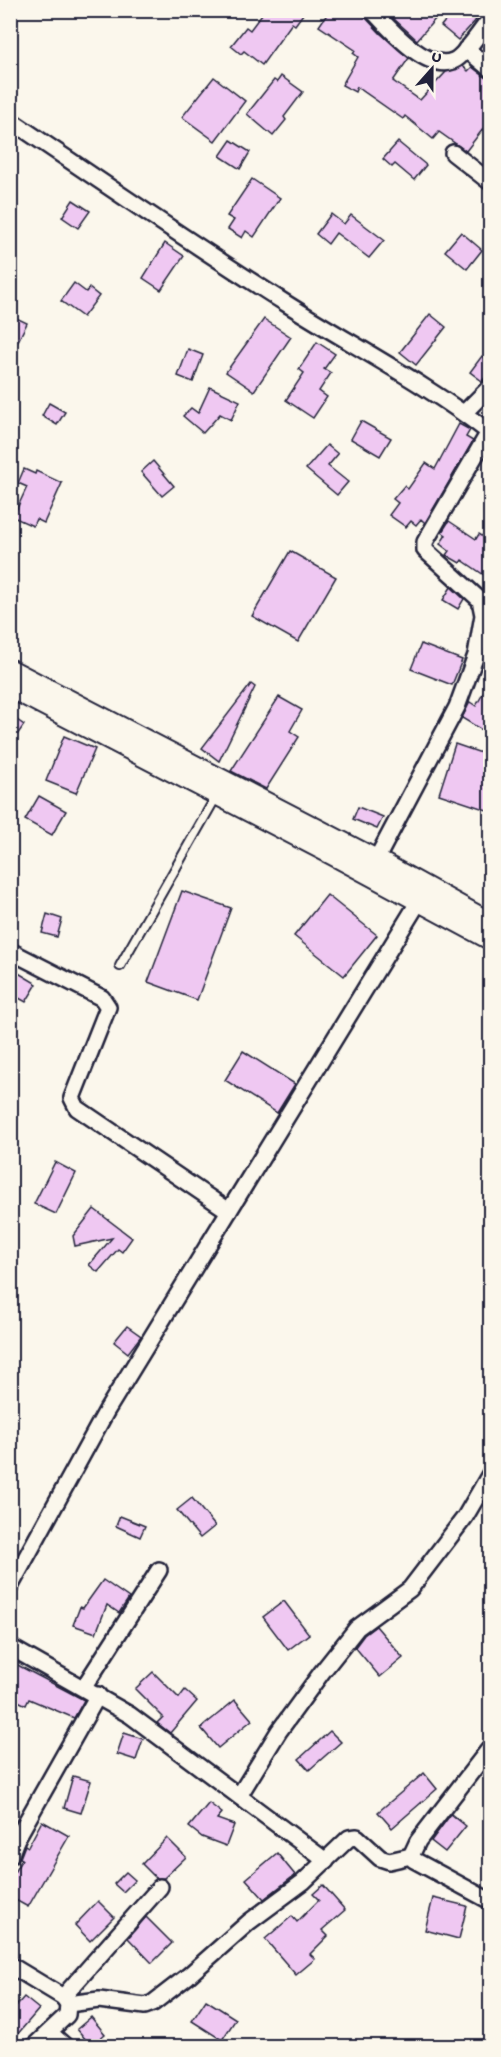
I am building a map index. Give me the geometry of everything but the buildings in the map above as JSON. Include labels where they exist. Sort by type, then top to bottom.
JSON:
[{"type":"street","points":[[372,10],[407,46],[434,61],[444,63],[453,62],[490,19]]},
{"type":"street","points":[[466,49],[490,69]]},
{"type":"street","points":[[10,120],[163,224],[464,413],[490,433],[425,542],[425,550],[480,600],[483,615],[476,655],[457,707],[376,860]]},
{"type":"street","points":[[453,153],[490,182]]},
{"type":"street","points":[[464,413],[490,387]]},
{"type":"street","points":[[10,670],[490,939]]},
{"type":"street","points":[[10,687],[376,860],[490,923]]},
{"type":"street","points":[[10,1587],[107,1410],[419,901]]},
{"type":"street","points":[[10,951],[102,998],[108,1007],[72,1098],[76,1108],[229,1211]]},
{"type":"street","points":[[239,1796],[279,1731],[322,1672],[357,1628],[410,1589],[465,1517],[490,1474]]},
{"type":"street","points":[[84,1687],[159,1570]]},
{"type":"street","points":[[10,1647],[98,1695],[162,1737],[326,1861]]},
{"type":"street","points":[[10,1856],[13,1839],[98,1695]]},
{"type":"street","points":[[411,1856],[418,1841],[490,1748]]},
{"type":"street","points":[[10,1965],[66,2000],[99,2000],[145,2006],[153,2003],[188,1976],[249,1922],[303,1882],[349,1838],[357,1837],[380,1858],[389,1861],[411,1856]]},
{"type":"street","points":[[411,1856],[414,1860],[490,1901]]},
{"type":"street","points":[[34,2046],[67,2015],[66,2000],[160,1887]]},
{"type":"street","points":[[50,2033],[65,2046]]},
{"type":"lane","points":[[120,966],[220,787]]}]
